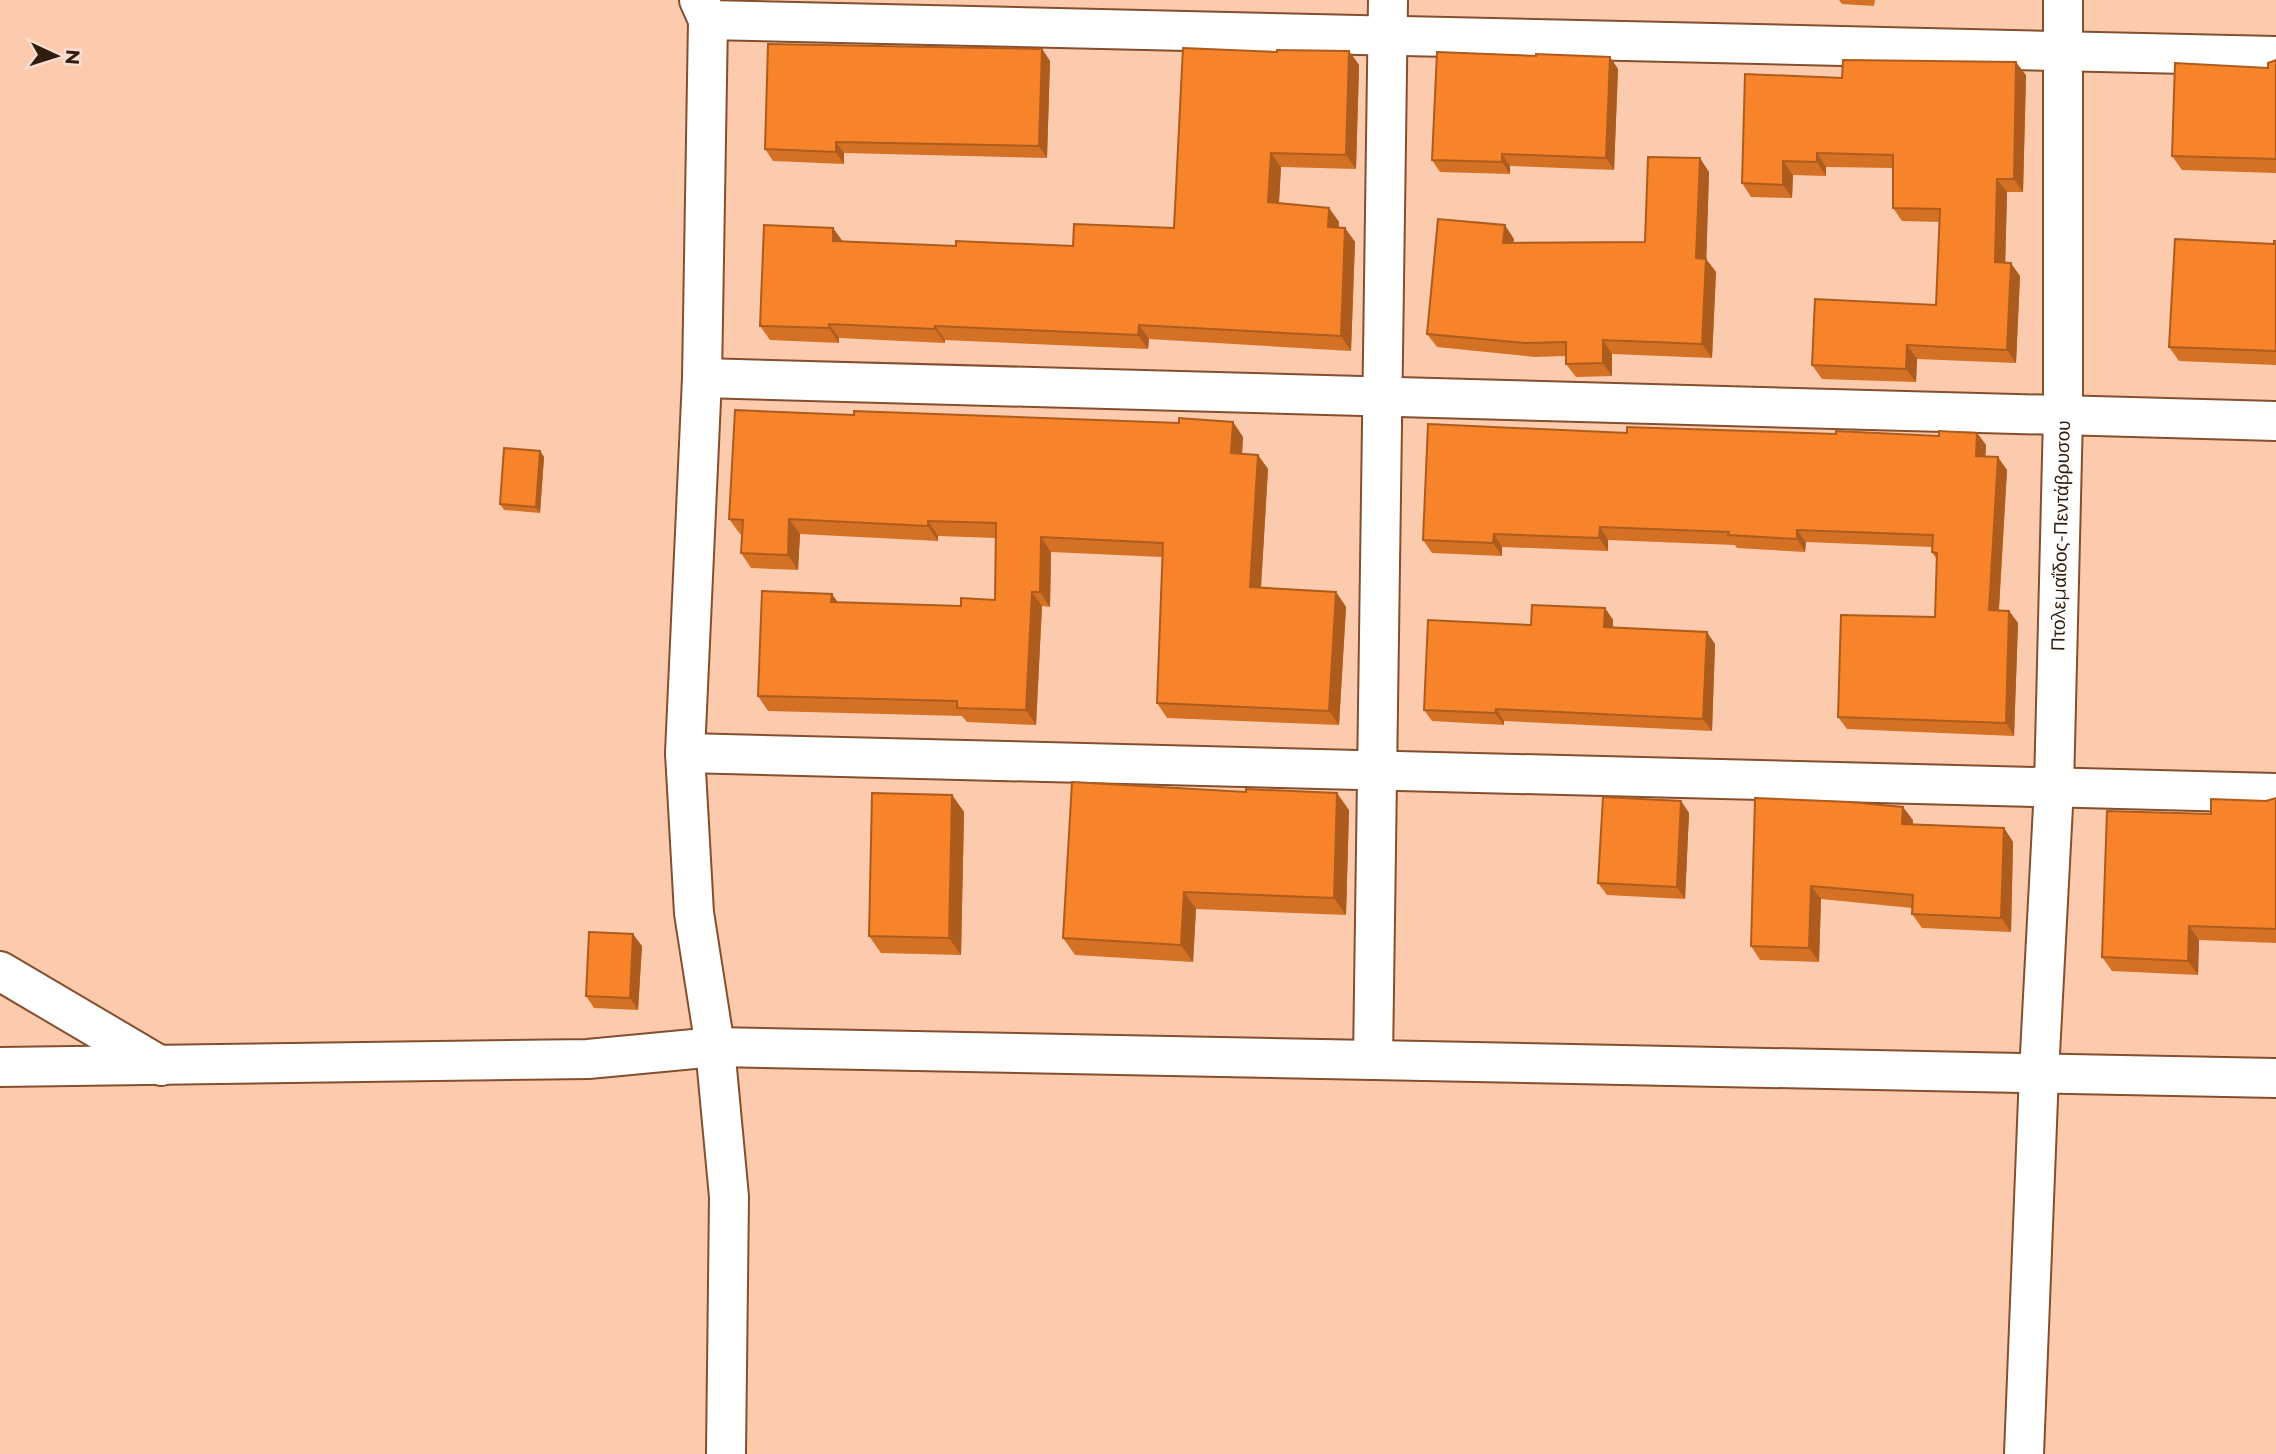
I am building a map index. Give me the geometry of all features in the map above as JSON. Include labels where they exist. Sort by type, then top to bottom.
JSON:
[{"type":"street","name":"Πτολεμαΐδος-Πεντάβρυσου","points":[[2024,1454],[2053,787],[2063,416],[2063,0]]},
{"type":"street","points":[[726,1454],[729,1197],[715,1047],[694,913],[685,753],[702,378],[703,10],[1388,18],[2062,51],[2276,56]]},
{"type":"street","points":[[1373,1060],[1388,18]]},
{"type":"street","points":[[702,378],[2276,421]]},
{"type":"street","points":[[685,753],[2276,793]]},
{"type":"street","points":[[0,971],[161,1066]]},
{"type":"street","points":[[0,1067],[588,1059],[715,1047],[2276,1078]]},
{"type":"building","points":[[768,44],[1042,49],[1039,146],[836,142],[836,152],[765,149]]},
{"type":"building","points":[[1183,48],[1277,52],[1349,51],[1346,155],[1271,153],[1268,202],[1329,208],[1328,227],[1345,228],[1341,336],[1139,325],[1138,335],[935,326],[935,329],[829,324],[829,328],[760,326],[764,225],[833,228],[833,241],[956,246],[956,241],[1073,246],[1074,224],[1174,228]]},
{"type":"building","points":[[1437,52],[1610,57],[1606,158],[1502,154],[1502,162],[1432,160]]},
{"type":"building","points":[[1843,60],[2016,62],[2014,179],[1997,179],[1995,262],[2011,263],[2007,350],[1907,345],[1906,369],[1812,365],[1815,299],[1936,305],[1940,209],[1893,208],[1893,155],[1817,153],[1817,162],[1783,161],[1783,185],[1742,183],[1745,74],[1842,78]]},
{"type":"building","points":[[2276,60],[2276,159],[2172,156],[2175,63],[2268,68],[2268,63]]},
{"type":"building","points":[[1648,157],[1700,158],[1696,258],[1706,259],[1702,344],[1603,340],[1603,363],[1566,364],[1566,342],[1525,343],[1427,334],[1438,219],[1505,225],[1503,243],[1645,242]]},
{"type":"building","points":[[2175,239],[2274,244],[2276,241],[2276,351],[2169,347]]},
{"type":"building","points":[[735,410],[854,415],[854,411],[1179,423],[1179,418],[1233,422],[1231,453],[1258,455],[1250,587],[1336,592],[1329,711],[1157,703],[1163,543],[1041,537],[1040,592],[1032,592],[1026,710],[957,708],[957,701],[758,696],[762,591],[832,594],[831,602],[961,606],[961,598],[995,600],[996,523],[928,521],[928,526],[789,519],[788,555],[741,553],[743,520],[729,519]]},
{"type":"building","points":[[1428,424],[1627,433],[1627,427],[1939,436],[1939,431],[1977,433],[1976,456],[1998,457],[1989,610],[2009,611],[2006,723],[1838,717],[1841,615],[1935,617],[1937,553],[1932,552],[1933,535],[1797,530],[1797,539],[1728,535],[1729,532],[1600,527],[1599,538],[1494,534],[1493,543],[1423,540]]},
{"type":"building","points":[[504,448],[540,451],[536,507],[500,504]]},
{"type":"building","points":[[1532,605],[1605,608],[1604,627],[1707,632],[1703,719],[1496,709],[1495,713],[1424,710],[1428,620],[1531,625]]},
{"type":"building","points":[[1072,782],[1246,792],[1246,789],[1337,793],[1334,898],[1184,892],[1181,945],[1063,938]]},
{"type":"building","points":[[872,793],[952,795],[949,938],[869,936]]},
{"type":"building","points":[[1603,797],[1681,801],[1677,887],[1598,883]]},
{"type":"building","points":[[1755,798],[1903,807],[1902,824],[2004,828],[2001,918],[1912,914],[1913,895],[1811,886],[1809,948],[1751,946]]},
{"type":"building","points":[[2276,798],[2276,929],[2189,926],[2188,961],[2102,957],[2107,811],[2211,814],[2211,799],[2266,801]]},
{"type":"building","points":[[589,932],[633,934],[630,998],[586,996]]}]
